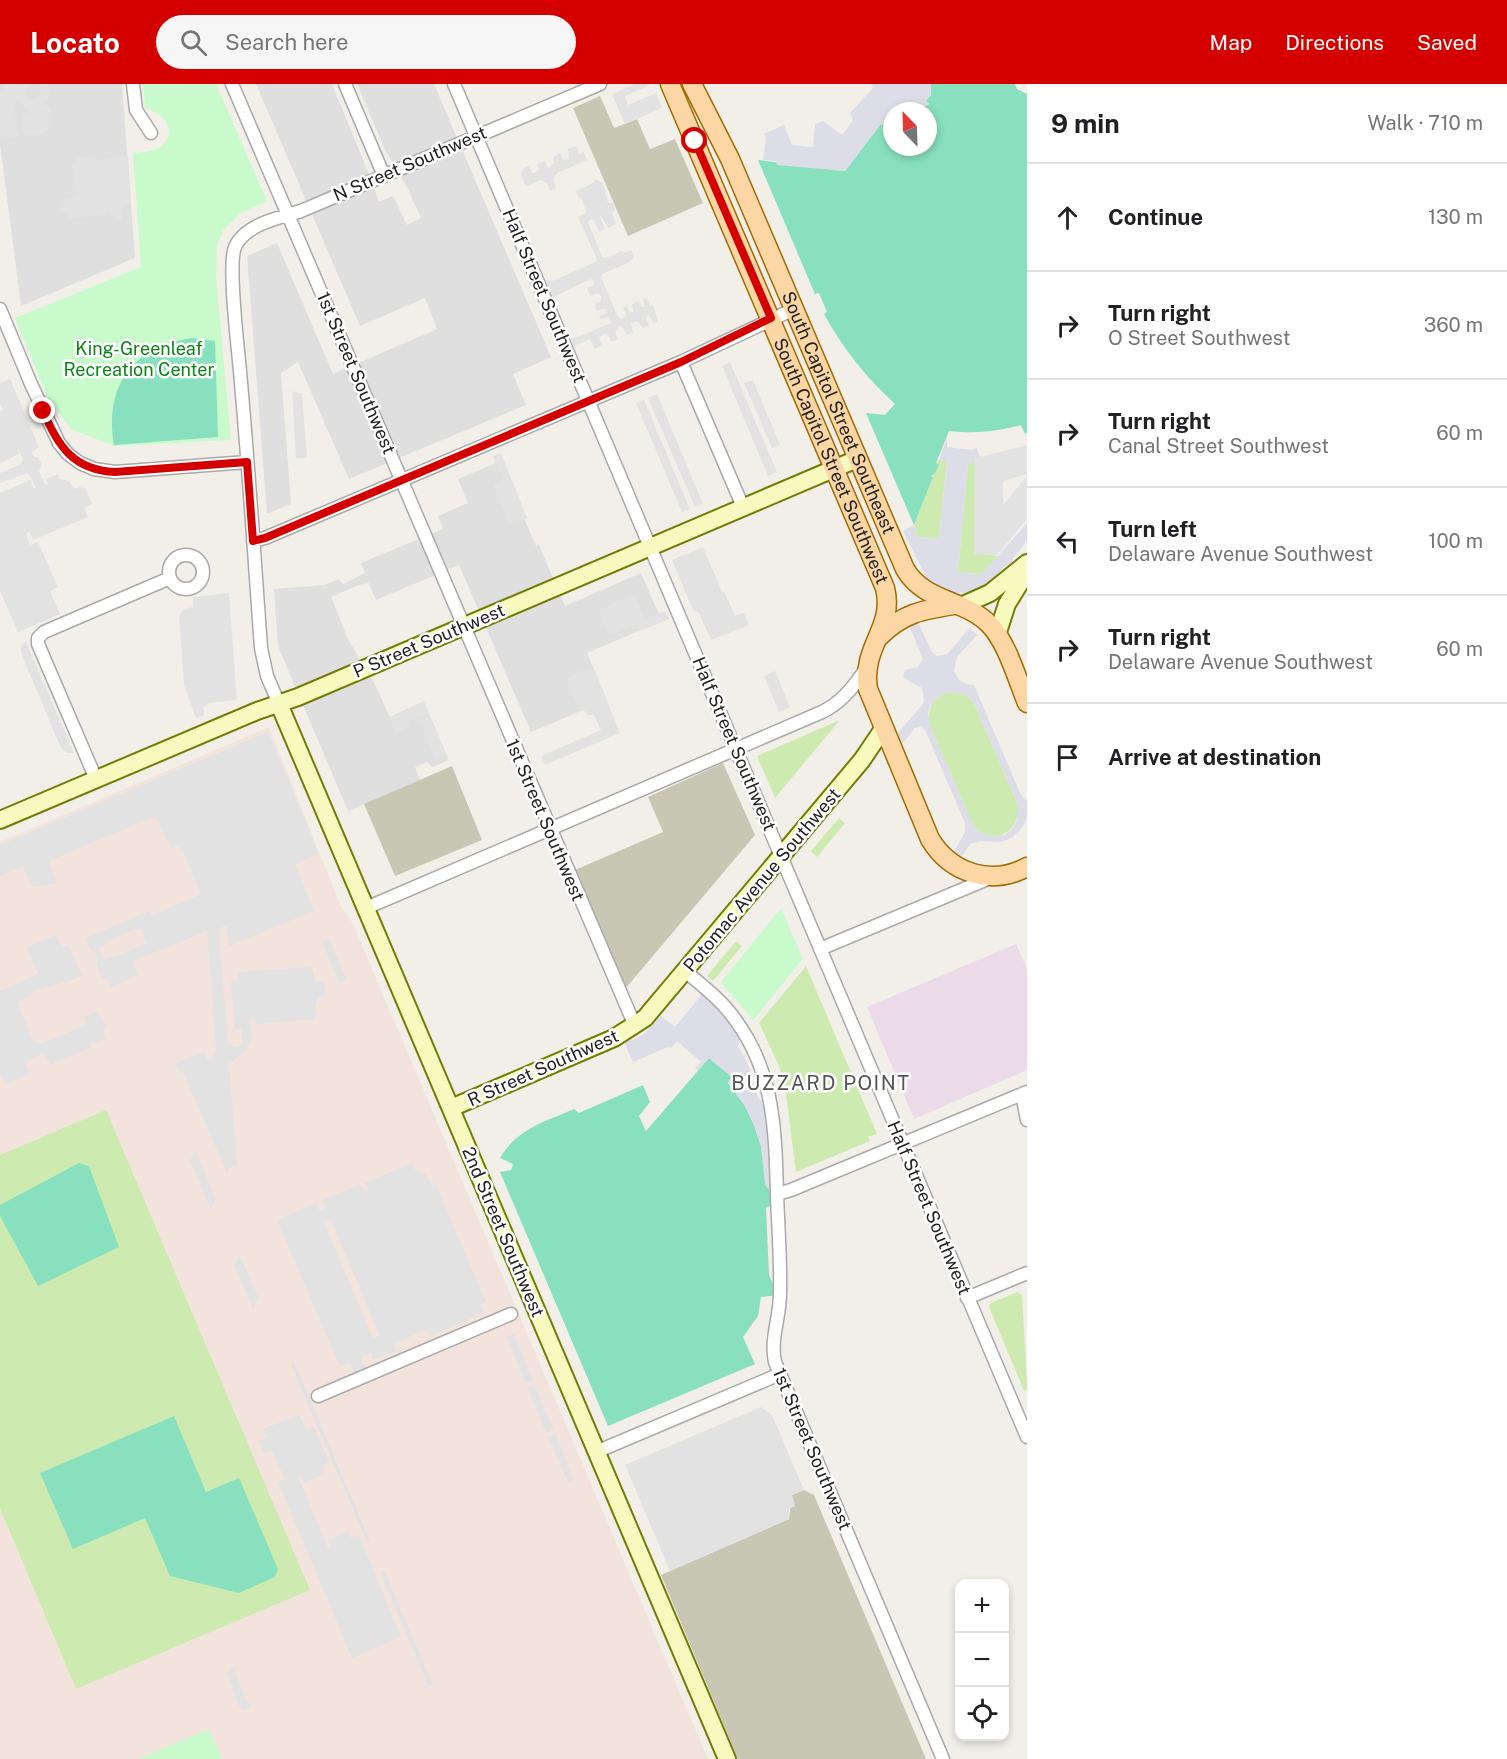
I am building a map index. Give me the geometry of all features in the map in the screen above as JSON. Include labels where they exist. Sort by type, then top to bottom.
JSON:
[{"type":"main road","name":"South Capitol Street Southwest","points":[[670,84],[886,592],[887,613],[867,668],[868,689],[934,846],[960,869],[976,874],[993,876],[1015,873],[1027,867]]},
{"type":"main road","name":"South Capitol Street Southeast","points":[[692,84],[730,159],[908,574],[915,584],[927,592],[984,619],[997,634],[1027,703]]},
{"type":"main road","points":[[702,84],[717,118],[730,159]]},
{"type":"main road","points":[[876,640],[891,625],[910,614],[958,605]]},
{"type":"street","points":[[133,84],[136,110],[151,133]]},
{"type":"street","name":"1st Street Southwest","points":[[232,84],[634,1026]]},
{"type":"street","points":[[345,84],[384,176]]},
{"type":"street","name":"Half Street Southwest","points":[[454,84],[967,1298],[1023,1417],[1027,1437]]},
{"type":"street","name":"N Street Southwest","points":[[247,462],[232,255],[239,239],[246,232],[476,136],[566,92],[600,84]]},
{"type":"street","points":[[0,309],[51,430],[63,449],[80,463],[100,471],[115,472],[247,462],[262,655],[267,676],[279,704]]},
{"type":"street","points":[[253,541],[265,538],[589,402],[794,309]]},
{"type":"street","points":[[681,362],[743,507]]},
{"type":"street","name":"P Street Southwest","points":[[0,820],[857,459]]},
{"type":"street","points":[[958,605],[996,589],[1027,563]]},
{"type":"street","points":[[997,634],[1007,604],[1027,572]]},
{"type":"street","points":[[96,779],[39,646],[38,638],[44,632],[171,578]]},
{"type":"street","points":[[366,908],[828,709],[853,687],[867,668]]},
{"type":"street","name":"2nd Street Southwest","points":[[279,704],[727,1759]]},
{"type":"street","name":"Potomac Avenue Southwest","points":[[634,1026],[658,1004],[862,760],[883,729]]},
{"type":"street","points":[[820,949],[993,876]]},
{"type":"street","name":"1st Street Southwest","points":[[685,971],[725,1007],[744,1033],[764,1079],[773,1109],[777,1194],[780,1293],[773,1345],[774,1359],[942,1759]]},
{"type":"street","name":"R Street Southwest","points":[[451,1108],[614,1038],[634,1026]]},
{"type":"street","points":[[777,1194],[1025,1093],[1027,1120]]},
{"type":"street","points":[[967,1298],[1027,1273]]},
{"type":"street","points":[[318,1396],[511,1314]]},
{"type":"street","points":[[596,1452],[780,1374]]},
{"type":"shaded area","points":[[0,84],[122,84],[135,258],[21,306],[0,144]]},
{"type":"shaded area","points":[[4,84],[15,84],[17,87],[19,84],[33,84],[29,85],[25,92],[27,97],[32,99],[39,96],[41,91],[39,86],[34,84],[49,84],[50,95],[41,106],[51,107],[52,129],[45,130],[44,134],[23,134],[22,114],[30,110],[17,101],[14,104],[20,137],[7,139],[7,136],[0,137],[0,91],[4,90]]},
{"type":"shaded area","points":[[256,84],[332,84],[379,202],[393,196],[407,225],[421,218],[408,189],[386,152],[357,84],[434,84],[551,357],[513,374],[526,405],[349,479],[298,362],[281,373],[291,504],[267,514],[247,256],[277,243],[333,374],[437,329],[425,298],[360,326]]},
{"type":"shaded area","points":[[635,84],[648,84],[649,86],[625,96],[628,105],[656,93],[662,108],[625,124],[612,94]]},
{"type":"shaded area","points":[[871,84],[931,84],[931,95],[927,102],[883,102],[883,124],[845,171],[777,165],[776,161],[763,160],[766,138],[764,134],[784,125],[792,145],[813,147],[815,124],[823,121],[842,135],[853,120],[850,113],[873,88]]},
{"type":"shaded area","points":[[600,96],[614,128],[637,119],[650,149],[675,139],[703,203],[628,236],[573,108]]},
{"type":"shaded area","points":[[576,146],[580,154],[583,151],[588,162],[585,161],[557,173],[553,179],[556,188],[550,191],[547,183],[541,180],[527,186],[524,183],[521,172],[524,168],[529,166],[532,173],[535,173],[539,169],[537,164],[545,161],[547,167],[550,167],[554,163],[553,157],[560,153],[563,160],[569,159],[568,149]]},
{"type":"shaded area","points":[[128,155],[131,202],[121,209],[122,220],[116,220],[109,208],[107,214],[69,219],[67,214],[61,212],[60,201],[81,195],[76,192],[72,164],[77,160],[76,158],[94,156],[101,160]]},
{"type":"shaded area","points":[[595,179],[603,183],[608,203],[613,203],[615,210],[612,213],[616,224],[608,228],[601,216],[605,229],[599,232],[594,220],[591,219],[588,222],[602,257],[606,258],[631,250],[634,258],[602,274],[601,277],[618,317],[621,319],[625,317],[623,308],[627,306],[630,312],[633,312],[632,304],[639,301],[642,307],[645,307],[643,299],[647,298],[650,306],[653,305],[658,322],[654,323],[648,315],[646,318],[649,325],[643,328],[638,321],[631,323],[633,333],[626,335],[623,328],[619,327],[615,332],[618,339],[611,342],[608,334],[604,334],[599,338],[602,345],[595,349],[590,339],[576,345],[575,348],[570,338],[611,323],[608,317],[601,320],[599,316],[606,313],[606,310],[597,311],[594,304],[601,301],[601,296],[598,293],[590,296],[587,288],[594,285],[591,279],[553,297],[545,280],[552,281],[596,262],[597,259],[578,217],[585,214],[586,210],[575,191],[594,183]]},
{"type":"shaded area","points":[[730,362],[777,472],[768,476],[722,366]]},
{"type":"shaded area","points":[[10,379],[39,447],[31,452],[38,457],[42,465],[39,471],[44,484],[48,484],[46,479],[58,474],[60,479],[69,481],[74,489],[80,487],[86,489],[92,504],[84,508],[88,517],[33,540],[29,531],[26,534],[30,545],[38,542],[58,587],[50,591],[60,614],[18,632],[0,591],[0,493],[30,480],[34,489],[36,488],[27,473],[0,483],[0,473],[21,464],[23,459],[17,446],[19,454],[0,463],[0,409],[1,412],[3,410],[0,404],[0,383]]},
{"type":"shaded area","points":[[753,380],[780,445],[772,448],[744,383]]},
{"type":"shaded area","points":[[292,391],[302,394],[307,458],[296,458]]},
{"type":"shaded area","points":[[657,394],[703,504],[695,507],[648,398]]},
{"type":"shaded area","points":[[644,400],[690,509],[682,512],[636,403]]},
{"type":"shaded area","points":[[947,438],[947,447],[971,450],[977,448],[980,457],[975,458],[975,463],[968,463],[958,572],[982,574],[1027,523],[1027,541],[1013,558],[1012,563],[1004,567],[987,586],[970,592],[956,593],[943,590],[927,579],[903,531],[914,525],[918,537],[939,539],[947,461],[939,460]]},
{"type":"shaded area","points":[[1027,445],[1027,474],[1003,481],[1003,505],[1027,476],[1027,519],[997,555],[974,554],[975,458]]},
{"type":"shaded area","points":[[501,453],[527,518],[519,522],[516,520],[509,523],[493,484],[500,482],[502,478],[493,456]]},
{"type":"shaded area","points":[[503,460],[513,484],[510,486],[565,606],[641,573],[662,621],[587,653],[607,700],[531,732],[459,565],[376,600],[369,583],[331,597],[348,639],[376,686],[396,732],[408,727],[408,721],[426,713],[429,714],[448,758],[447,761],[432,767],[427,762],[415,767],[420,780],[348,811],[278,646],[274,589],[325,585],[338,579],[343,584],[365,573],[361,563],[443,529],[438,516],[468,503],[458,479]]},
{"type":"shaded area","points":[[703,547],[735,616],[744,613],[749,625],[711,640],[699,613],[693,610],[672,560]]},
{"type":"shaded area","points":[[229,593],[237,700],[208,703],[203,708],[204,715],[196,718],[184,685],[179,616],[184,609],[193,607],[193,597]]},
{"type":"shaded area","points":[[634,594],[645,619],[665,611],[669,619],[639,631],[636,624],[609,636],[598,610]]},
{"type":"shaded area","points":[[917,620],[932,652],[937,656],[947,654],[970,628],[977,635],[957,657],[954,671],[959,680],[974,685],[1021,795],[1027,801],[1027,818],[1013,837],[1001,842],[981,841],[970,844],[962,856],[954,852],[965,832],[965,823],[925,730],[920,726],[915,728],[902,744],[897,734],[924,700],[922,688],[903,676],[905,670],[918,667],[923,659],[908,623]],"holes":[[[949,692],[964,694],[974,703],[1018,805],[1017,821],[1004,835],[990,836],[974,827],[930,726],[928,713],[938,697]]]},
{"type":"shaded area","points":[[26,641],[33,658],[32,661],[34,660],[42,679],[41,682],[43,681],[51,699],[49,700],[60,720],[58,722],[61,723],[70,743],[68,744],[74,753],[67,753],[61,748],[21,653],[21,646]]},
{"type":"shaded area","points":[[593,668],[620,733],[545,765],[541,756],[601,730],[594,715],[587,715],[584,710],[580,711],[566,679],[582,670]]},
{"type":"shaded area","points":[[775,671],[790,707],[779,712],[764,676]]},
{"type":"shaded area","points":[[424,701],[446,754],[435,759],[419,720],[428,716],[426,713],[409,721],[409,727],[396,732],[389,717]]},
{"type":"shaded area","points":[[269,727],[340,904],[353,924],[708,1759],[0,1759],[0,842]]},
{"type":"shaded area","points":[[268,732],[319,854],[295,864],[314,911],[229,946],[227,927],[223,926],[219,931],[228,1043],[235,1048],[240,1046],[242,1041],[242,1030],[235,1029],[231,981],[238,980],[238,972],[312,967],[316,982],[324,982],[325,996],[318,998],[315,1019],[256,1024],[255,1016],[250,1017],[251,1040],[248,1049],[229,1064],[237,1165],[228,1169],[227,1173],[183,1072],[178,1074],[176,1063],[204,1052],[210,1060],[216,1049],[207,931],[134,961],[133,965],[138,975],[111,987],[107,978],[102,979],[96,964],[98,960],[95,952],[90,950],[85,938],[149,911],[152,915],[201,894],[183,851],[181,852],[178,845],[171,849],[156,816],[51,860],[49,863],[57,883],[32,887],[23,867],[0,876],[0,845]],"holes":[[[141,929],[147,943],[104,959],[99,948],[107,942]]]},
{"type":"shaded area","points":[[723,763],[755,835],[625,989],[575,870],[663,832],[648,797]]},
{"type":"shaded area","points":[[452,766],[482,840],[395,876],[364,804]]},
{"type":"shaded area","points":[[56,935],[62,947],[70,947],[82,976],[35,991],[31,993],[32,995],[17,1002],[33,1041],[41,1044],[87,1024],[84,1017],[97,1011],[106,1025],[103,1029],[106,1039],[98,1043],[96,1041],[90,1043],[92,1047],[50,1065],[43,1054],[27,1061],[26,1065],[30,1074],[6,1084],[0,1073],[0,991],[38,974],[27,947]]},
{"type":"shaded area","points":[[329,938],[347,980],[339,983],[322,941]]},
{"type":"shaded area","points":[[1016,944],[1027,969],[1027,1070],[914,1119],[867,1007]]},
{"type":"shaded area","points":[[703,993],[720,1009],[741,1036],[738,1046],[748,1064],[758,1098],[764,1102],[768,1116],[771,1191],[765,1185],[761,1146],[754,1125],[745,1106],[728,1082],[732,1077],[709,1058],[698,1071],[695,1068],[701,1062],[677,1041],[671,1048],[668,1047],[633,1062],[627,1049],[625,1043],[643,1035],[661,1016],[675,1027]]},
{"type":"shaded area","points":[[196,1151],[216,1200],[211,1210],[190,1160]]},
{"type":"shaded area","points":[[411,1163],[415,1170],[426,1174],[432,1185],[436,1184],[486,1302],[481,1304],[484,1313],[430,1336],[426,1330],[393,1344],[396,1351],[373,1360],[371,1353],[363,1356],[362,1364],[370,1369],[351,1378],[352,1365],[349,1363],[342,1366],[338,1362],[278,1223],[279,1219],[316,1203],[319,1210],[323,1210],[326,1207],[322,1200],[361,1184],[367,1192],[365,1183]],"holes":[[[331,1220],[380,1336],[373,1338],[324,1223]]]},
{"type":"shaded area","points":[[240,1255],[259,1299],[253,1309],[234,1265]]},
{"type":"shaded area","points":[[514,1334],[533,1381],[526,1383],[506,1337]]},
{"type":"shaded area","points":[[294,1361],[370,1541],[367,1542],[291,1365]]},
{"type":"shaded area","points":[[534,1384],[554,1430],[546,1433],[527,1387]]},
{"type":"shaded area","points":[[761,1407],[772,1415],[804,1490],[792,1495],[795,1506],[789,1509],[789,1519],[670,1571],[625,1465]]},
{"type":"shaded area","points":[[299,1415],[306,1430],[314,1427],[329,1462],[322,1466],[324,1474],[304,1483],[301,1475],[298,1477],[328,1548],[331,1547],[328,1540],[348,1531],[351,1538],[359,1535],[401,1637],[352,1658],[278,1482],[285,1479],[272,1451],[264,1453],[259,1441],[267,1438],[263,1429]]},
{"type":"shaded area","points":[[555,1433],[574,1480],[568,1482],[548,1437]]},
{"type":"shaded area","points":[[804,1490],[814,1495],[926,1759],[738,1759],[661,1575],[789,1519],[792,1495]]},
{"type":"shaded area","points":[[384,1570],[433,1685],[428,1685],[380,1572]]},
{"type":"shaded area","points":[[239,1666],[235,1668],[235,1671],[247,1703],[252,1705],[245,1710],[240,1708],[227,1673],[230,1667]]},
{"type":"green space","name":"King-Greenleaf Recreation Center","points":[[143,84],[216,84],[267,201],[241,213],[224,229],[217,244],[216,277],[231,440],[114,446],[71,429],[47,396],[15,318],[141,267],[133,153],[157,149],[165,143],[169,130],[162,117],[145,107]]},
{"type":"green space","points":[[931,84],[1015,84],[1017,89],[1027,94],[1027,433],[1025,434],[1021,425],[986,432],[949,431],[936,463],[939,465],[931,476],[933,477],[914,525],[866,413],[885,415],[895,404],[856,362],[824,314],[827,312],[819,293],[815,294],[758,160],[845,171],[883,124],[883,156],[937,156],[937,102],[926,101]]},
{"type":"green space","points":[[192,338],[215,341],[218,437],[114,445],[112,413],[115,398],[127,372],[137,361],[164,344]]},
{"type":"green space","points":[[938,460],[947,460],[939,539],[918,537],[914,525]]},
{"type":"green space","points":[[968,462],[975,463],[974,553],[998,556],[982,574],[958,572]]},
{"type":"green space","points":[[949,692],[964,694],[974,703],[1018,805],[1018,814],[1011,829],[997,836],[989,836],[974,827],[930,726],[929,714],[932,704],[943,694]]},
{"type":"green space","points":[[840,720],[775,798],[757,756]]},
{"type":"green space","points":[[839,818],[845,823],[817,857],[811,851]]},
{"type":"green space","points":[[781,908],[803,959],[753,1020],[721,982]]},
{"type":"green space","points":[[736,941],[742,946],[713,981],[707,976]]},
{"type":"green space","points":[[806,966],[877,1134],[868,1137],[870,1141],[796,1172],[785,1087],[779,1066],[759,1023]]},
{"type":"green space","points":[[709,1058],[732,1077],[728,1083],[745,1106],[761,1146],[767,1185],[775,1204],[766,1208],[769,1275],[778,1295],[761,1297],[758,1316],[743,1337],[755,1364],[608,1426],[500,1172],[511,1170],[513,1164],[500,1158],[515,1140],[532,1128],[574,1109],[579,1113],[643,1085],[650,1102],[639,1116],[646,1131]]},
{"type":"green space","points":[[106,1110],[310,1590],[76,1689],[0,1508],[0,1155]]},
{"type":"green space","points":[[79,1163],[90,1169],[119,1247],[38,1286],[0,1216],[0,1205]]},
{"type":"green space","points":[[1017,1292],[1022,1295],[1027,1381],[1027,1390],[1024,1391],[989,1307],[991,1303]]},
{"type":"green space","points":[[174,1416],[206,1492],[239,1478],[278,1569],[275,1577],[239,1593],[170,1576],[145,1518],[73,1549],[40,1473]]},
{"type":"green space","points":[[209,1729],[222,1759],[139,1759]]},
{"type":"district","name":"BUZZARD POINT","points":[[821,1083]]},
{"type":"route","points":[[43,411],[55,437],[68,454],[80,463],[100,471],[115,472],[247,462],[253,541],[265,538],[599,398],[681,362],[771,318],[695,141]]}]
